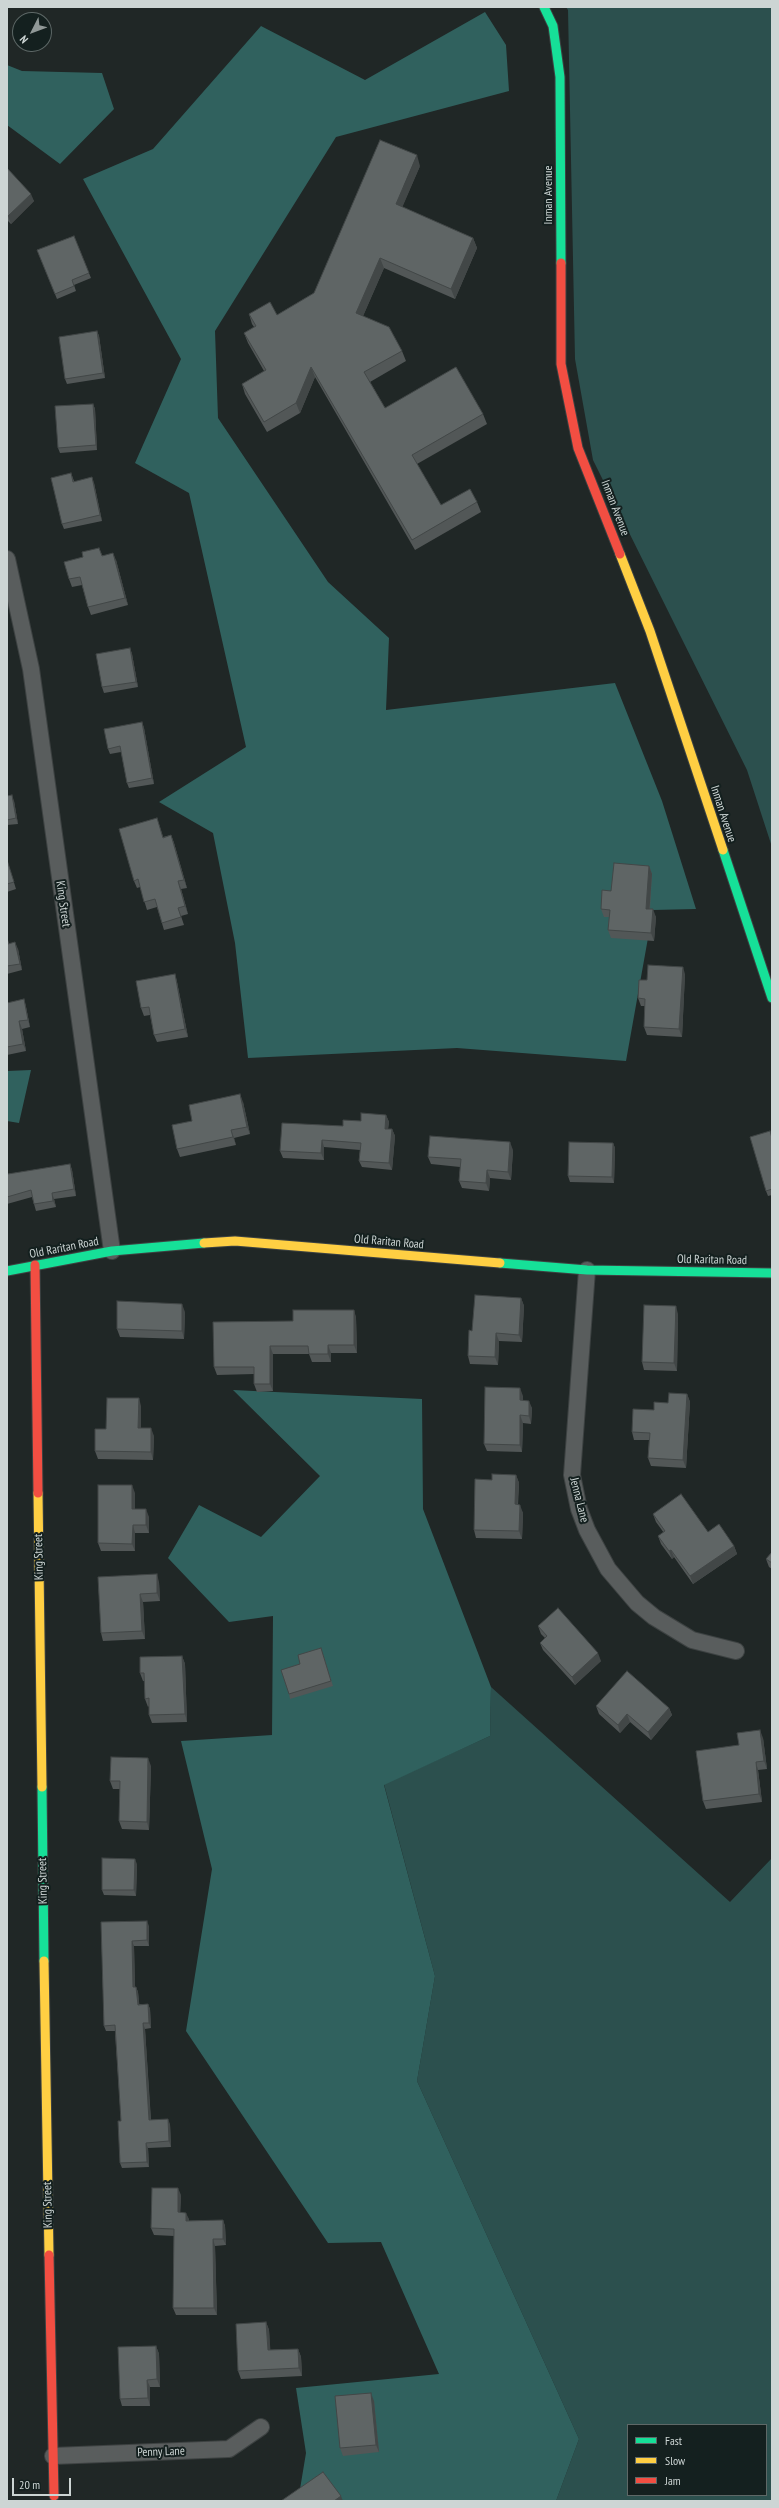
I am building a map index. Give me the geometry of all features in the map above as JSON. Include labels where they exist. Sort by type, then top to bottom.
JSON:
[{"type":"street","name":"Inman Avenue","points":[[544,7],[553,26],[560,77],[561,364],[578,448],[650,631],[772,998]]},
{"type":"street","name":"King Street","points":[[7,559],[31,669],[112,1250]]},
{"type":"street","name":"Old Raritan Road","points":[[7,1271],[112,1250],[236,1241],[587,1270],[772,1272]]},
{"type":"street","name":"King Street","points":[[35,1265],[46,2103],[54,2496]]},
{"type":"street","name":"Jenna Lane","points":[[587,1270],[572,1475],[579,1510],[587,1530],[608,1569],[637,1603],[654,1617],[692,1640],[736,1651]]},
{"type":"street","name":"Penny Lane","points":[[53,2456],[229,2449],[261,2427]]},
{"type":"shaded area","points":[[566,7],[772,7],[772,847],[747,770],[593,460],[575,359],[568,10]]},
{"type":"shaded area","points":[[485,12],[506,45],[509,91],[336,137],[215,331],[218,418],[328,582],[389,638],[386,710],[615,683],[662,801],[696,909],[653,910],[626,1061],[457,1048],[248,1058],[235,943],[213,833],[159,802],[246,747],[189,493],[135,463],[181,359],[83,179],[153,149],[261,26],[365,80]]},
{"type":"shaded area","points":[[7,65],[22,71],[102,73],[114,109],[60,164],[7,125]]},
{"type":"shaded area","points":[[31,1070],[19,1123],[7,1121],[7,1071]]},
{"type":"shaded area","points":[[233,1390],[422,1399],[423,1509],[491,1687],[490,1736],[384,1785],[435,1976],[417,2081],[579,2439],[556,2501],[298,2501],[306,2453],[296,2388],[439,2374],[381,2242],[328,2243],[186,2031],[212,1869],[181,1741],[272,1735],[273,1616],[229,1622],[168,1558],[199,1505],[261,1537],[320,1476]]},
{"type":"shaded area","points":[[491,1687],[730,1902],[772,1858],[772,2501],[556,2501],[579,2439],[417,2081],[435,1976],[384,1784],[490,1736]]},
{"type":"building","points":[[380,140],[417,155],[396,204],[473,238],[451,289],[380,258],[356,313],[389,327],[402,351],[364,372],[385,408],[456,367],[483,414],[412,455],[441,505],[470,489],[477,502],[412,540],[311,367],[296,403],[264,422],[242,384],[266,370],[244,333],[256,326],[249,314],[270,302],[277,315],[314,293]]},
{"type":"building","points":[[7,168],[31,194],[8,216],[7,215]]},
{"type":"building","points":[[74,236],[89,273],[72,280],[74,286],[55,294],[37,250]]},
{"type":"building","points":[[97,331],[103,373],[65,379],[59,337]]},
{"type":"building","points":[[93,404],[96,445],[58,448],[55,406]]},
{"type":"building","points":[[71,473],[73,482],[92,477],[100,515],[62,524],[51,478]]},
{"type":"building","points":[[99,548],[102,556],[113,553],[125,598],[88,607],[80,577],[69,579],[64,562],[83,557],[82,552]]},
{"type":"building","points":[[130,648],[136,682],[102,687],[96,654]]},
{"type":"building","points":[[142,722],[152,778],[127,783],[120,746],[108,749],[104,729]]},
{"type":"building","points":[[12,795],[16,818],[7,820],[7,796]]},
{"type":"building","points":[[157,818],[163,838],[171,835],[184,880],[178,881],[185,906],[178,908],[181,917],[162,923],[155,899],[144,902],[138,879],[134,881],[119,829]]},
{"type":"building","points":[[7,860],[14,882],[7,884]]},
{"type":"building","points":[[614,863],[649,866],[646,909],[653,909],[651,933],[608,930],[610,910],[601,909],[602,890],[611,891]]},
{"type":"building","points":[[7,941],[8,944],[15,942],[20,964],[7,966]]},
{"type":"building","points":[[648,965],[683,967],[679,1029],[644,1027],[645,999],[638,998],[639,980],[647,980]]},
{"type":"building","points":[[175,974],[185,1029],[154,1035],[149,1007],[141,1008],[136,981]]},
{"type":"building","points":[[24,999],[28,1020],[19,1021],[23,1044],[7,1047],[7,1003]]},
{"type":"building","points":[[240,1094],[247,1127],[231,1130],[233,1137],[177,1149],[172,1125],[192,1121],[189,1105]]},
{"type":"building","points":[[361,1113],[386,1115],[385,1129],[392,1129],[389,1163],[359,1161],[361,1143],[322,1140],[321,1153],[280,1151],[282,1123],[343,1126],[343,1120],[361,1121]]},
{"type":"building","points":[[770,1131],[772,1138],[772,1189],[766,1191],[750,1137]]},
{"type":"building","points":[[430,1136],[510,1142],[508,1172],[487,1170],[486,1183],[459,1181],[461,1159],[428,1157]]},
{"type":"building","points":[[569,1142],[613,1143],[612,1177],[568,1176]]},
{"type":"building","points":[[70,1164],[74,1189],[52,1193],[53,1201],[34,1204],[31,1190],[7,1197],[7,1172],[8,1174]]},
{"type":"building","points":[[475,1295],[521,1298],[519,1335],[496,1333],[495,1357],[468,1356],[469,1330],[472,1331]]},
{"type":"building","points":[[117,1301],[182,1304],[182,1331],[117,1329]]},
{"type":"building","points":[[644,1305],[676,1306],[674,1363],[642,1362]]},
{"type":"building","points":[[293,1310],[354,1310],[354,1345],[328,1345],[328,1354],[309,1354],[308,1346],[270,1346],[270,1384],[254,1384],[254,1367],[214,1367],[213,1322],[293,1321]]},
{"type":"building","points":[[485,1387],[520,1388],[520,1400],[529,1401],[529,1416],[520,1415],[520,1445],[484,1444]]},
{"type":"building","points":[[669,1393],[687,1394],[683,1460],[648,1458],[650,1433],[632,1432],[633,1409],[654,1410],[654,1402],[668,1403]]},
{"type":"building","points":[[107,1398],[139,1398],[138,1428],[151,1428],[151,1452],[95,1451],[95,1429],[106,1429]]},
{"type":"building","points":[[492,1474],[516,1475],[515,1504],[520,1505],[519,1531],[474,1530],[475,1479],[492,1480]]},
{"type":"building","points":[[98,1485],[132,1485],[132,1509],[146,1509],[146,1525],[133,1525],[132,1544],[98,1543]]},
{"type":"building","points":[[681,1494],[708,1532],[719,1524],[734,1546],[690,1576],[671,1550],[669,1551],[658,1536],[665,1531],[653,1514]]},
{"type":"building","points":[[772,1552],[772,1563],[766,1559]]},
{"type":"building","points":[[157,1574],[157,1593],[140,1594],[142,1631],[101,1633],[98,1577]]},
{"type":"building","points":[[558,1608],[598,1653],[572,1677],[540,1643],[547,1636],[538,1626]]},
{"type":"building","points":[[321,1648],[331,1681],[289,1694],[281,1670],[300,1664],[298,1655]]},
{"type":"building","points":[[182,1656],[185,1714],[149,1715],[149,1698],[145,1699],[144,1673],[140,1673],[140,1657]]},
{"type":"building","points":[[627,1671],[669,1708],[648,1732],[627,1714],[618,1725],[596,1706]]},
{"type":"building","points":[[760,1730],[764,1761],[756,1762],[759,1794],[703,1801],[696,1751],[739,1745],[737,1733]]},
{"type":"building","points":[[111,1757],[148,1758],[147,1822],[119,1821],[120,1781],[110,1781]]},
{"type":"building","points":[[102,1858],[135,1859],[134,1890],[102,1890]]},
{"type":"building","points":[[147,1921],[147,1940],[132,1941],[133,1987],[136,1987],[138,2005],[148,2004],[149,2023],[143,2023],[149,2120],[168,2119],[169,2141],[146,2143],[147,2162],[120,2163],[118,2121],[121,2121],[115,2025],[104,2026],[101,1922]]},
{"type":"building","points":[[152,2188],[178,2188],[178,2212],[186,2213],[186,2221],[223,2220],[223,2239],[213,2239],[214,2308],[173,2308],[174,2229],[151,2228]]},
{"type":"building","points":[[266,2322],[268,2350],[298,2349],[299,2368],[238,2371],[236,2324]]},
{"type":"building","points":[[156,2346],[157,2379],[147,2380],[148,2398],[120,2399],[118,2347]]},
{"type":"building","points":[[371,2393],[376,2445],[340,2448],[335,2396]]},
{"type":"building","points":[[323,2472],[341,2496],[334,2501],[281,2501]]},
{"type":"traffic: fast","points":[[544,7],[553,26],[560,77],[561,263]]},
{"type":"traffic: fast","points":[[723,850],[772,998]]},
{"type":"traffic: fast","points":[[7,1271],[112,1251],[204,1243]]},
{"type":"traffic: fast","points":[[500,1263],[587,1270],[772,1273]]},
{"type":"traffic: fast","points":[[42,1787],[44,1961]]},
{"type":"traffic: slow","points":[[620,554],[650,631],[723,850]]},
{"type":"traffic: slow","points":[[204,1243],[235,1241],[500,1263]]},
{"type":"traffic: slow","points":[[38,1493],[42,1787]]},
{"type":"traffic: slow","points":[[44,1961],[49,2255]]},
{"type":"traffic: jam","points":[[561,263],[561,364],[578,448],[620,554]]},
{"type":"traffic: jam","points":[[35,1265],[38,1493]]},
{"type":"traffic: jam","points":[[49,2255],[54,2496]]}]
